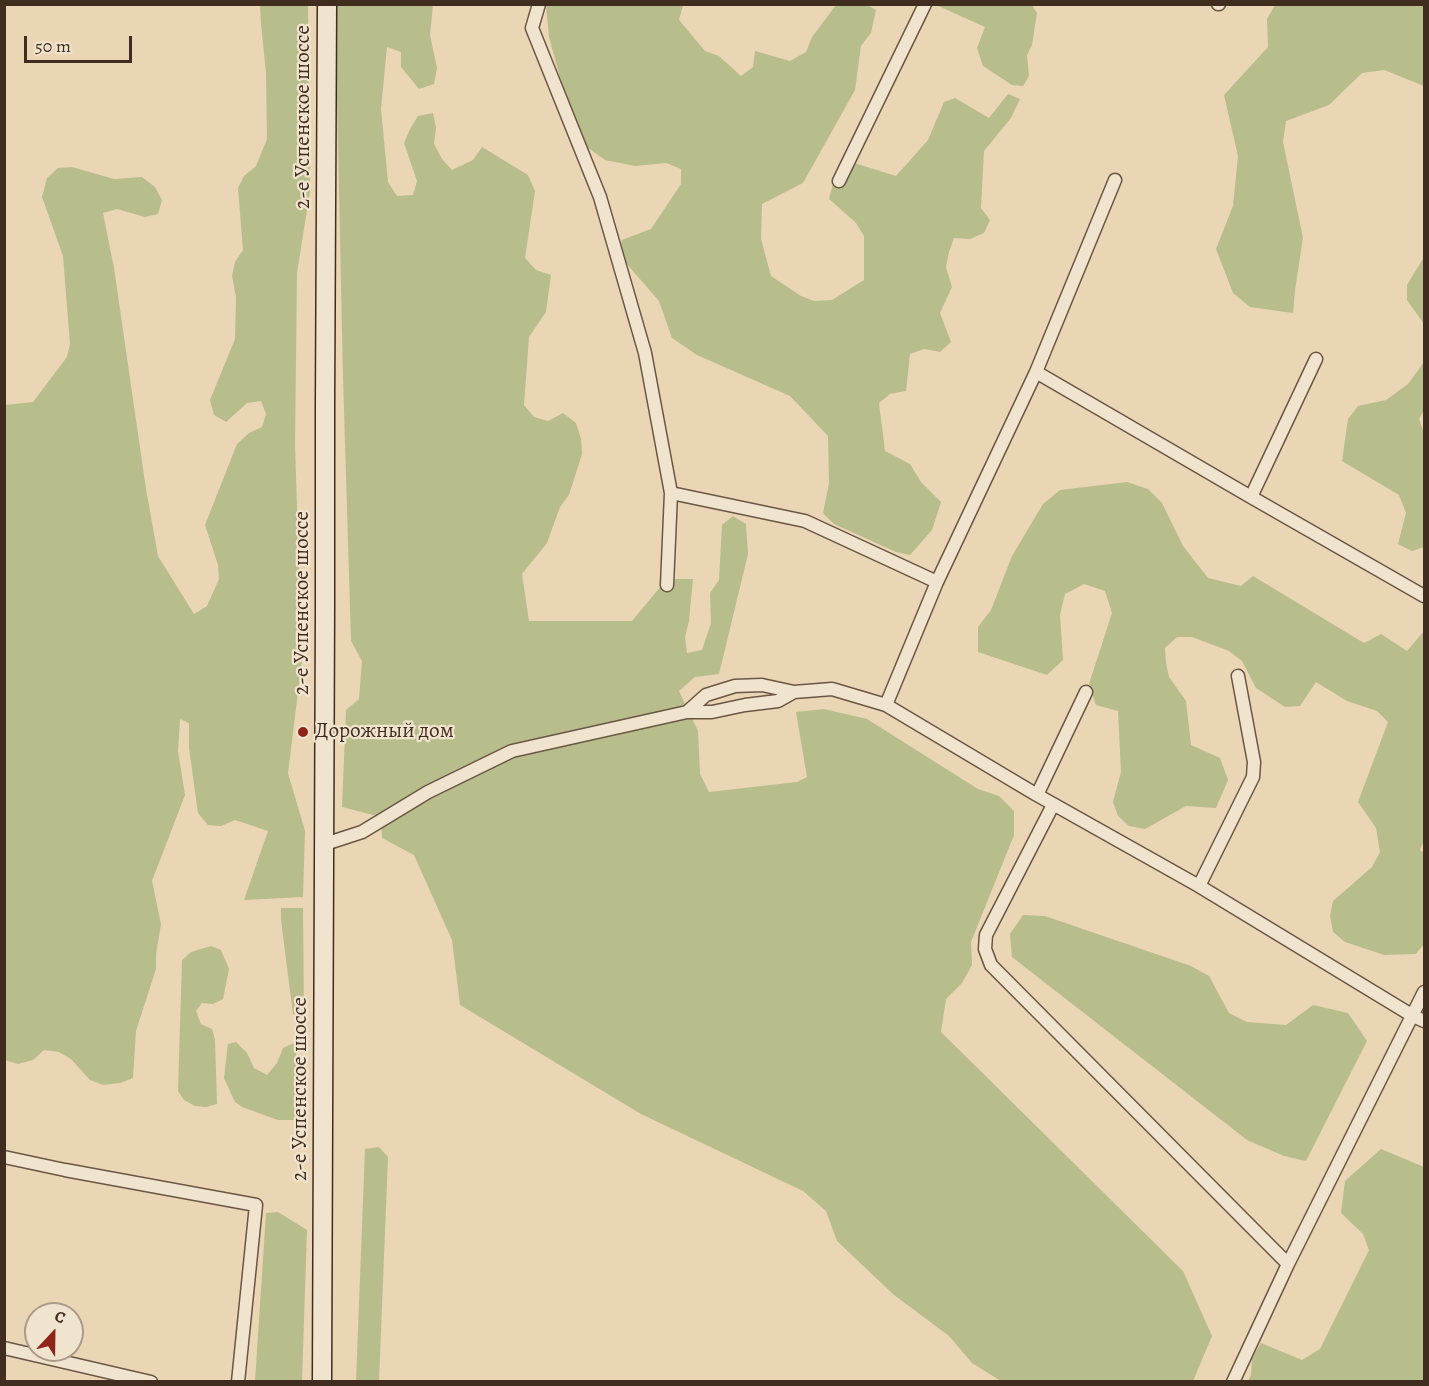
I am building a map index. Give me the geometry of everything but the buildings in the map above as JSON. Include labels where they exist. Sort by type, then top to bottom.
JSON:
[{"type":"main road","name":"2-е Успенское шоссе","points":[[322,1382],[327,4]]},
{"type":"street","points":[[539,4],[532,28],[600,197],[645,353],[671,494],[667,585]]},
{"type":"street","points":[[839,181],[924,4]]},
{"type":"street","points":[[886,705],[937,582],[1036,372],[1115,180]]},
{"type":"street","points":[[1251,497],[1316,359]]},
{"type":"street","points":[[1036,372],[1425,596]]},
{"type":"street","points":[[671,494],[805,521],[937,582]]},
{"type":"street","points":[[1199,886],[1253,777],[1254,762],[1238,676]]},
{"type":"street","points":[[687,712],[706,694],[735,686],[762,685],[794,692],[832,689],[886,705],[1053,805],[1199,886],[1419,1018]]},
{"type":"street","points":[[325,844],[362,831],[428,792],[512,751],[687,712],[712,712],[778,701],[794,692]]},
{"type":"street","points":[[1037,795],[1086,692]]},
{"type":"street","points":[[1053,805],[986,935],[985,949],[992,965],[1288,1264]]},
{"type":"street","points":[[1233,1382],[1288,1264],[1419,1018],[1425,992]]},
{"type":"street","points":[[4,1157],[256,1205],[238,1382]]},
{"type":"street","points":[[4,1348],[151,1382]]},
{"type":"green space","points":[[260,5],[308,5],[310,191],[297,273],[295,445],[302,660],[288,773],[305,831],[303,897],[244,900],[268,831],[235,820],[221,826],[208,825],[198,813],[189,748],[189,723],[180,719],[178,751],[185,795],[152,881],[161,924],[156,969],[136,1031],[133,1078],[120,1083],[103,1085],[90,1080],[71,1059],[59,1052],[44,1050],[33,1060],[18,1064],[5,1060],[5,405],[33,402],[67,357],[70,344],[63,256],[42,197],[47,178],[58,168],[72,167],[114,179],[142,177],[155,187],[162,200],[158,214],[145,217],[117,209],[103,213],[114,268],[158,556],[194,614],[207,606],[219,579],[218,565],[205,525],[237,444],[249,433],[262,427],[266,414],[261,401],[247,403],[226,422],[214,415],[210,400],[235,339],[236,297],[232,276],[235,262],[243,250],[238,188],[244,176],[256,166],[267,139],[266,73]]},
{"type":"green space","points":[[335,5],[433,5],[430,35],[437,68],[434,84],[419,89],[401,67],[401,52],[387,47],[381,109],[388,182],[397,196],[413,195],[417,181],[404,143],[410,129],[418,116],[433,113],[436,128],[434,144],[442,159],[452,170],[473,160],[482,147],[528,175],[535,191],[525,258],[536,270],[551,275],[546,312],[529,337],[524,405],[534,417],[548,421],[563,413],[576,423],[581,439],[582,454],[569,495],[560,507],[547,543],[522,574],[529,621],[632,621],[661,586],[676,579],[693,579],[685,637],[687,653],[702,650],[711,623],[710,593],[719,580],[722,525],[733,516],[746,524],[748,554],[719,674],[695,677],[679,691],[698,731],[700,774],[709,792],[797,782],[807,777],[796,712],[824,709],[867,719],[978,789],[999,796],[1014,811],[1014,835],[971,942],[972,965],[962,983],[946,999],[941,1032],[1183,1271],[1212,1336],[1193,1381],[1001,1381],[972,1363],[949,1336],[894,1295],[837,1241],[826,1211],[803,1191],[641,1114],[460,1005],[452,940],[414,855],[382,838],[381,817],[342,807],[346,710],[359,699],[362,661],[351,641]]},
{"type":"green space","points":[[546,5],[683,5],[679,20],[705,51],[719,56],[741,76],[753,67],[755,51],[790,61],[806,52],[812,37],[836,5],[867,5],[876,10],[871,33],[861,46],[855,90],[803,183],[762,204],[761,239],[771,276],[801,296],[814,301],[832,300],[864,280],[864,236],[856,223],[829,199],[833,184],[848,161],[896,176],[928,140],[944,102],[955,98],[989,118],[1008,94],[1020,99],[1011,118],[984,151],[981,208],[990,220],[984,233],[970,239],[954,238],[949,252],[946,267],[952,287],[940,313],[951,342],[940,352],[924,349],[910,354],[906,391],[890,394],[879,403],[885,451],[910,464],[921,482],[941,502],[932,530],[910,555],[896,552],[834,524],[823,513],[829,483],[828,436],[790,396],[697,355],[672,338],[659,301],[619,255],[622,240],[651,229],[681,184],[681,169],[666,163],[635,166],[605,160],[577,140],[549,37]]},
{"type":"green space","points":[[936,5],[1032,5],[1037,13],[1032,45],[1027,55],[1029,76],[1023,86],[1012,85],[983,66],[977,48],[985,27]]},
{"type":"green space","points":[[1275,5],[1424,5],[1424,86],[1384,70],[1362,73],[1329,105],[1286,121],[1283,142],[1303,238],[1293,313],[1250,307],[1233,293],[1216,249],[1233,206],[1238,156],[1224,95],[1268,47],[1267,19]]},
{"type":"green space","points":[[1424,257],[1424,324],[1407,300],[1407,285]]},
{"type":"green space","points":[[1424,362],[1424,410],[1419,419],[1424,433],[1424,547],[1412,551],[1398,544],[1406,513],[1399,495],[1342,461],[1348,419],[1358,406],[1386,400],[1408,384]]},
{"type":"green space","points":[[1127,482],[1148,489],[1162,503],[1183,546],[1208,578],[1241,586],[1253,576],[1364,643],[1381,634],[1407,651],[1424,631],[1424,840],[1420,850],[1424,853],[1424,944],[1416,954],[1384,955],[1345,942],[1333,932],[1330,916],[1333,901],[1372,867],[1380,852],[1376,828],[1358,802],[1388,722],[1377,711],[1347,701],[1316,682],[1300,706],[1285,707],[1256,688],[1242,661],[1229,651],[1192,637],[1177,637],[1165,648],[1166,663],[1169,677],[1186,701],[1191,745],[1220,758],[1228,780],[1216,808],[1186,806],[1145,829],[1129,826],[1118,816],[1113,802],[1121,772],[1118,711],[1096,705],[1089,684],[1112,613],[1105,591],[1084,584],[1065,594],[1060,615],[1063,660],[1047,675],[978,652],[978,627],[991,610],[1012,556],[1043,504],[1060,490]]},
{"type":"green space","points":[[281,908],[303,908],[304,1017],[293,1014]]},
{"type":"green space","points":[[1023,915],[1045,916],[1191,966],[1209,976],[1229,1013],[1247,1022],[1286,1025],[1313,1005],[1348,1013],[1367,1041],[1306,1161],[1284,1156],[1247,1140],[1012,957],[1010,934]]},
{"type":"green space","points":[[211,946],[221,950],[229,969],[223,999],[213,1004],[202,1003],[196,1011],[201,1024],[212,1029],[215,1040],[217,1104],[206,1107],[195,1106],[184,1100],[178,1091],[182,960],[191,952]]},
{"type":"green space","points":[[236,1042],[247,1053],[254,1068],[267,1075],[277,1063],[283,1048],[294,1043],[299,1115],[294,1120],[278,1120],[242,1107],[235,1102],[224,1078],[228,1044]]},
{"type":"green space","points":[[379,1147],[388,1157],[379,1381],[356,1381],[365,1149]]},
{"type":"green space","points":[[1381,1149],[1424,1167],[1424,1377],[1422,1381],[1248,1381],[1251,1375],[1252,1358],[1261,1343],[1302,1360],[1320,1349],[1369,1250],[1363,1234],[1341,1213],[1345,1181]]},
{"type":"green space","points":[[278,1212],[307,1230],[302,1381],[255,1381],[266,1213]]},
{"type":"place","name":"Дорожный дом","points":[[303,732]]}]
